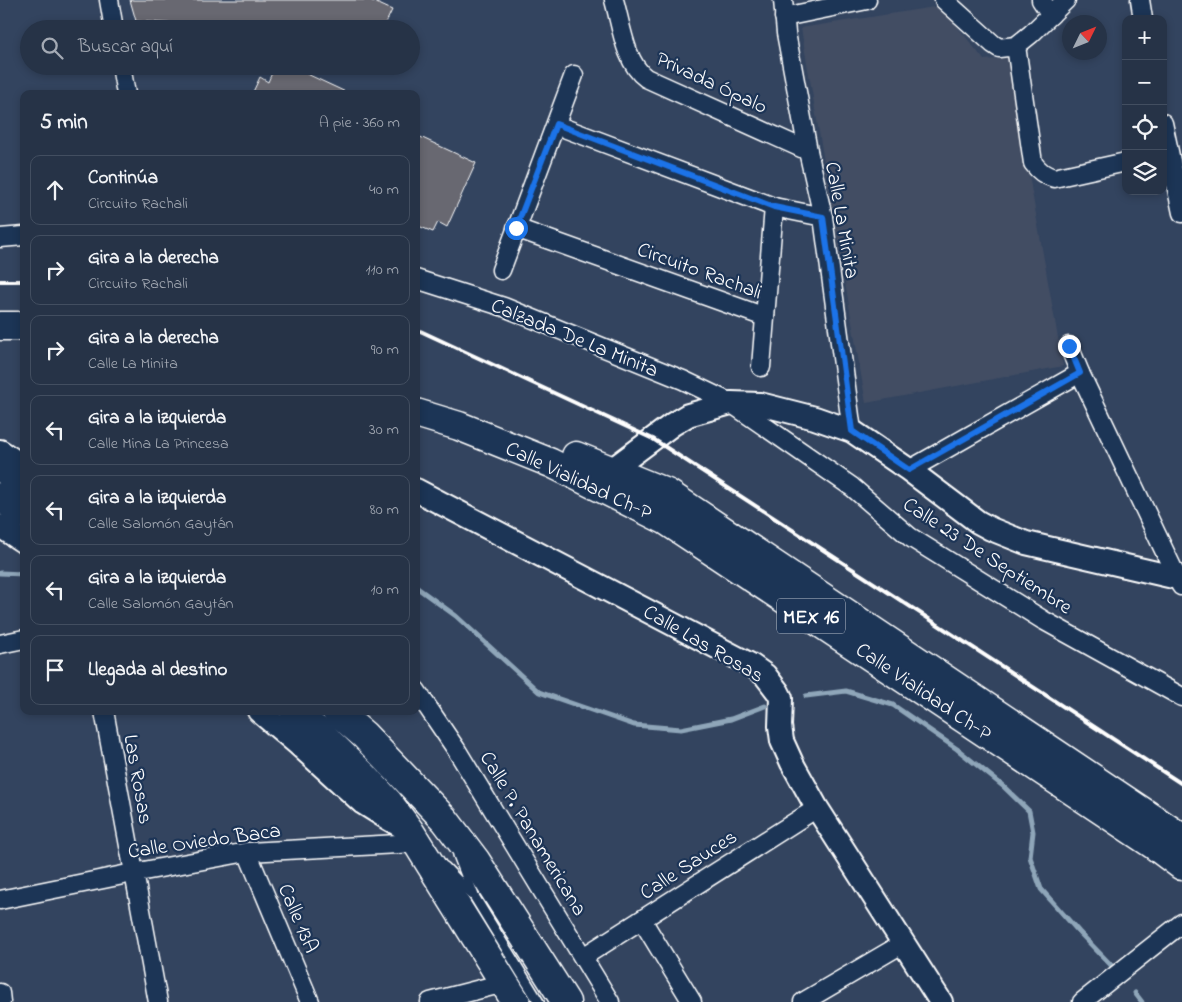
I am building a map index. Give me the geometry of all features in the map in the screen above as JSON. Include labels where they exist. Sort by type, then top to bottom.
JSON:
[{"type":"main road","points":[[0,326],[20,326]]},
{"type":"main road","points":[[0,345],[20,345]]},
{"type":"main road","name":"Calle Vialidad Ch-P","points":[[420,394],[512,428],[604,478],[1130,828],[1182,866]]},
{"type":"main road","name":"Calle Vialidad Ch-P","points":[[420,413],[459,426],[551,463],[667,493],[1182,838]]},
{"type":"main road","points":[[0,467],[20,480]]},
{"type":"main road","points":[[0,497],[20,511]]},
{"type":"main road","points":[[299,715],[322,735],[388,802],[413,836],[510,992]]},
{"type":"main road","points":[[341,715],[364,735],[445,820],[476,862],[566,1002]]},
{"type":"street","points":[[109,0],[112,20]]},
{"type":"street","name":"Privada Ópalo","points":[[614,0],[631,61],[640,74],[808,151]]},
{"type":"street","points":[[784,9],[867,0]]},
{"type":"street","points":[[944,0],[992,44],[999,48],[1016,46],[1066,0]]},
{"type":"street","points":[[1041,0],[1051,15]]},
{"type":"street","points":[[1140,0],[1142,15]]},
{"type":"street","name":"Calle La Minita","points":[[784,9],[808,151],[823,217],[852,431]]},
{"type":"street","points":[[1016,46],[1033,163],[1045,176],[1054,178],[1122,163]]},
{"type":"street","points":[[123,75],[125,90]]},
{"type":"street","points":[[501,270],[574,75]]},
{"type":"street","points":[[556,124],[774,207],[823,217]]},
{"type":"street","points":[[1167,157],[1182,213]]},
{"type":"street","name":"Circuito Rachali","points":[[516,228],[765,317],[774,207]]},
{"type":"street","points":[[0,238],[20,236]]},
{"type":"street","name":"Calzada De La Minita","points":[[420,280],[504,307],[683,380],[731,402],[760,404],[816,418],[852,431],[909,470],[978,522],[1005,535],[1026,543],[1180,582]]},
{"type":"street","points":[[761,367],[765,317]]},
{"type":"street","points":[[1069,346],[1080,373],[1180,582]]},
{"type":"street","points":[[909,470],[1080,373]]},
{"type":"street","name":"Calzada De La Minita","points":[[604,478],[679,420],[688,415],[731,402]]},
{"type":"street","name":"Calle 23 De Septiembre","points":[[731,402],[852,487],[910,537],[1043,620],[1182,697]]},
{"type":"street","points":[[0,451],[20,464]]},
{"type":"street","name":"Calle Las Rosas","points":[[420,492],[758,669],[769,679],[781,698],[780,726],[782,741],[792,763],[817,808],[902,944],[941,1002]]},
{"type":"street","points":[[0,526],[20,539]]},
{"type":"street","points":[[0,644],[20,640]]},
{"type":"street","name":"Calle P. Panamericana","points":[[420,696],[456,749],[610,1002]]},
{"type":"street","name":"Las Rosas","points":[[105,715],[158,1002]]},
{"type":"street","points":[[264,715],[363,803],[413,836]]},
{"type":"street","points":[[360,715],[450,809],[474,848],[476,862]]},
{"type":"street","name":"Calle Sauces","points":[[583,957],[817,808]]},
{"type":"street","name":"Calle Oviedo Baca","points":[[0,900],[247,852],[413,836]]},
{"type":"street","name":"Calle 13A","points":[[247,852],[310,1002]]},
{"type":"street","points":[[642,920],[692,1002]]},
{"type":"street","points":[[1082,1002],[1182,923]]},
{"type":"street","points":[[803,1002],[902,944]]},
{"type":"street","points":[[430,1002],[510,992]]},
{"type":"street","points":[[0,993],[1,1002]]},
{"type":"lane","points":[[445,820],[474,896],[539,1002]]},
{"type":"lane","points":[[413,836],[474,896]]},
{"type":"shaded area","points":[[941,6],[984,60],[1008,58],[1063,366],[866,403],[801,28]]},
{"type":"building","points":[[130,0],[370,0],[392,10],[387,20],[136,20]]},
{"type":"building","points":[[271,75],[309,75],[341,90],[254,90],[260,77],[268,82]]},
{"type":"building","points":[[420,137],[476,163],[447,227],[438,222],[433,232],[420,227]]},
{"type":"waterway","points":[[0,573],[20,574]]},
{"type":"waterway","points":[[420,590],[456,616],[539,692],[634,725],[681,729],[731,719],[765,706]]},
{"type":"waterway","points":[[806,696],[846,691],[893,705],[957,749],[1003,786],[1029,811],[1033,832],[1030,857],[1041,889],[1111,965]]},
{"type":"waterway","points":[[1135,993],[1142,1002]]},
{"type":"railway","points":[[0,281],[20,281]]},
{"type":"railway","points":[[420,331],[653,439],[1182,784]]},
{"type":"route","points":[[516,228],[556,124],[774,207],[823,217],[852,431],[909,470],[1080,373],[1069,346]]}]
